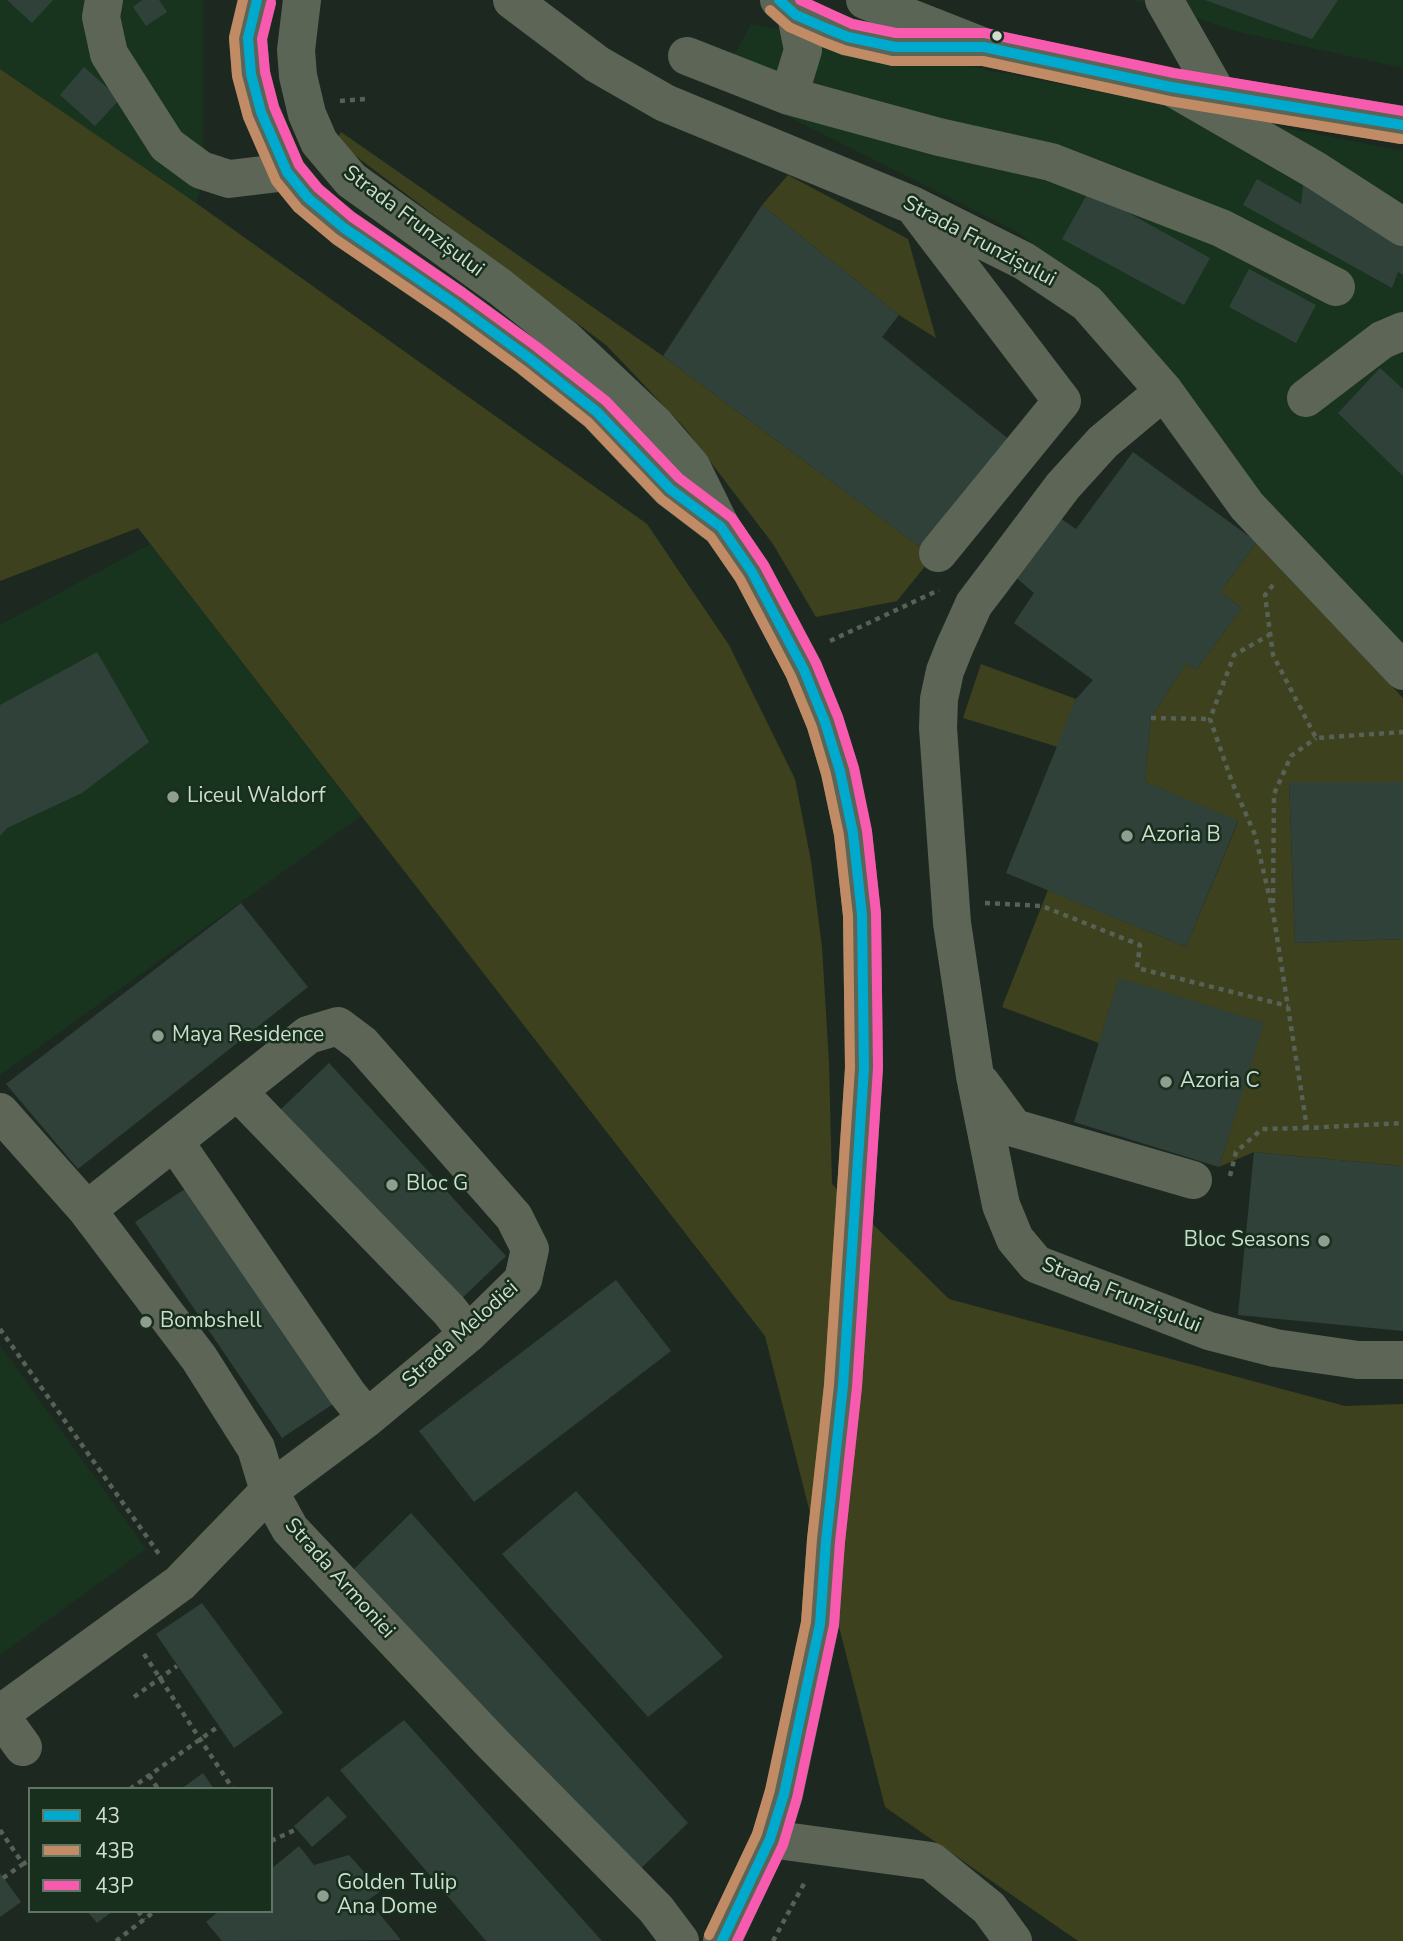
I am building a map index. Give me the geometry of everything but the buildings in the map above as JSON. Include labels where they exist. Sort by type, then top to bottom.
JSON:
[{"type":"main road","name":"Strada Frunzișului","points":[[257,0],[248,38],[251,74],[261,112],[287,173],[308,198],[344,228],[455,304],[588,404],[670,489],[721,527]]},
{"type":"main road","name":"Strada Frunzișului","points":[[302,0],[296,50],[298,76],[307,114],[319,142],[351,180],[500,286],[564,338],[655,424],[691,466],[721,527],[752,572],[804,670],[825,722],[840,771],[853,833],[862,915],[864,1068],[843,1386],[820,1624],[784,1794],[770,1839],[722,1941]]},
{"type":"main road","points":[[865,0],[984,47],[1171,87],[1403,125]]},
{"type":"main road","points":[[788,7],[848,37],[895,47],[984,47]]},
{"type":"street","points":[[104,0],[102,17],[109,54],[167,145],[201,170],[229,179],[287,173]]},
{"type":"street","name":"Strada Frunzișului","points":[[513,0],[597,64],[665,103],[912,205],[1024,261],[1087,303],[1164,391],[1247,506],[1403,671]]},
{"type":"street","points":[[1164,0],[1218,95]]},
{"type":"street","points":[[788,7],[803,50],[789,96]]},
{"type":"street","points":[[687,56],[789,96],[939,137],[1051,162],[1221,228],[1336,287]]},
{"type":"street","points":[[1171,87],[1315,170],[1403,227]]},
{"type":"street","points":[[912,205],[1062,401],[943,570]]},
{"type":"street","points":[[1306,398],[1382,340],[1403,331]]},
{"type":"street","name":"Strada Frunzișului","points":[[1164,391],[1103,442],[1063,486],[974,604],[945,671],[939,699],[938,728],[951,902],[975,1076],[1001,1205],[1015,1239],[1036,1264],[1222,1334],[1275,1348],[1357,1360],[1403,1360]]},
{"type":"street","name":"Strada Melodiei","points":[[0,1715],[180,1583],[269,1491],[367,1418],[468,1334],[523,1280],[530,1249],[514,1217],[362,1044],[338,1026],[308,1035],[87,1210]]},
{"type":"street","points":[[975,1076],[1014,1128],[1193,1180]]},
{"type":"street","points":[[237,1091],[449,1310],[468,1334]]},
{"type":"street","name":"Strada Armoniei","points":[[4,1115],[87,1210],[199,1358],[256,1448],[269,1491],[290,1529],[493,1744],[656,1909],[680,1941]]},
{"type":"street","points":[[174,1142],[367,1418]]},
{"type":"street","points":[[0,1715],[23,1747]]},
{"type":"street","points":[[770,1839],[931,1861],[989,1908],[1013,1941]]},
{"type":"path","points":[[336,102],[366,99]]},
{"type":"path","points":[[1298,560],[1283,571],[1265,595],[1273,655],[1316,738]]},
{"type":"path","points":[[829,641],[943,570]]},
{"type":"path","points":[[1271,634],[1234,656],[1210,719],[1232,782],[1255,835],[1273,912],[1307,1128]]},
{"type":"path","points":[[1151,718],[1210,719]]},
{"type":"path","points":[[1273,912],[1274,794],[1291,757],[1316,738],[1403,732]]},
{"type":"path","points":[[951,902],[1042,906],[1140,945],[1137,968],[1288,1006]]},
{"type":"path","points":[[1193,1180],[1229,1182],[1236,1152],[1262,1129],[1403,1123]]},
{"type":"path","points":[[0,1329],[180,1583]]},
{"type":"path","points":[[125,1623],[232,1787]]},
{"type":"path","points":[[134,1697],[177,1665]]},
{"type":"path","points":[[133,1787],[219,1726]]},
{"type":"path","points":[[149,1775],[157,1787]]},
{"type":"path","points":[[273,1840],[297,1829]]},
{"type":"path","points":[[0,1830],[23,1864]]},
{"type":"path","points":[[773,1941],[823,1848]]},
{"type":"path","points":[[3,1878],[28,1861]]},
{"type":"path","points":[[139,1913],[144,1920]]},
{"type":"path","points":[[116,1941],[153,1913]]},
{"type":"shaded area","points":[[0,0],[203,0],[203,181],[196,203],[0,69]]},
{"type":"shaded area","points":[[1131,0],[1403,0],[1403,68],[1235,31],[1160,6]]},
{"type":"shaded area","points":[[751,24],[1403,151],[1403,646],[1250,482],[1107,301],[1016,231],[719,82]]},
{"type":"shaded area","points":[[0,69],[196,203],[647,524],[729,645],[795,779],[811,861],[822,947],[829,1063],[832,1184],[949,1299],[1345,1406],[1403,1404],[1403,1941],[1078,1941],[885,1807],[765,1336],[138,528],[0,581]]},
{"type":"shaded area","points":[[341,132],[663,356],[924,550],[927,564],[897,601],[816,617],[773,544],[684,427],[607,346],[336,141]]},
{"type":"shaded area","points":[[788,175],[908,239],[936,338],[899,315],[762,205]]},
{"type":"shaded area","points":[[1257,542],[1403,698],[1403,782],[1289,783],[1295,943],[1403,939],[1403,1166],[1254,1152],[1219,1167],[1263,1023],[1119,979],[1099,1043],[1002,1007],[1048,890],[1186,947],[1238,822],[1145,782],[1151,718],[1186,663],[1196,670],[1242,608],[1220,592]]},
{"type":"shaded area","name":"Liceul Waldorf","points":[[150,544],[361,816],[0,1075],[0,625]]},
{"type":"shaded area","points":[[981,664],[1076,699],[1058,747],[963,718]]},
{"type":"shaded area","points":[[0,1345],[146,1549],[0,1655]]},
{"type":"transit line","name":"43B","points":[[243,0],[234,38],[237,76],[248,117],[276,181],[298,208],[335,239],[447,315],[588,422],[661,499],[711,537],[740,579],[791,676],[812,727],[826,774],[839,835],[848,916],[850,1068],[829,1385],[806,1622],[770,1790],[757,1834],[709,1935]]},
{"type":"transit line","name":"43","points":[[257,0],[248,38],[251,74],[261,112],[287,172],[308,198],[344,228],[455,304],[597,412],[670,489],[721,527],[752,572],[804,670],[825,722],[840,771],[853,833],[862,915],[864,1068],[843,1386],[820,1624],[784,1794],[770,1839],[722,1941]]},
{"type":"transit line","name":"43","points":[[779,0],[796,15],[828,29],[848,37],[895,47],[984,47],[1171,87],[1403,125]]},
{"type":"transit line","name":"43P","points":[[800,0],[852,24],[896,33],[985,33],[1174,73],[1403,111]]},
{"type":"transit line","name":"43P","points":[[271,3],[262,39],[265,72],[274,107],[299,165],[318,188],[352,217],[463,293],[606,401],[679,478],[732,518],[764,565],[816,663],[838,717],[854,768],[867,831],[876,913],[878,1068],[857,1387],[834,1625],[797,1798],[783,1845],[737,1941]]},
{"type":"transit line","name":"43B","points":[[770,10],[789,27],[823,42],[844,50],[892,61],[983,61],[1169,101],[1401,139]]},
{"type":"place","name":"Liceul Waldorf","points":[[173,797]]},
{"type":"place","name":"Azoria B","points":[[1127,836]]},
{"type":"place","name":"Maya Residence","points":[[158,1036]]},
{"type":"place","name":"Azoria C","points":[[1166,1082]]},
{"type":"place","name":"Bloc G","points":[[392,1185]]},
{"type":"place","name":"Bloc Seasons","points":[[1324,1241]]},
{"type":"place","name":"Bombshell","points":[[146,1322]]},
{"type":"place","name":"Golden Tulip Ana Dome","points":[[323,1896]]}]
